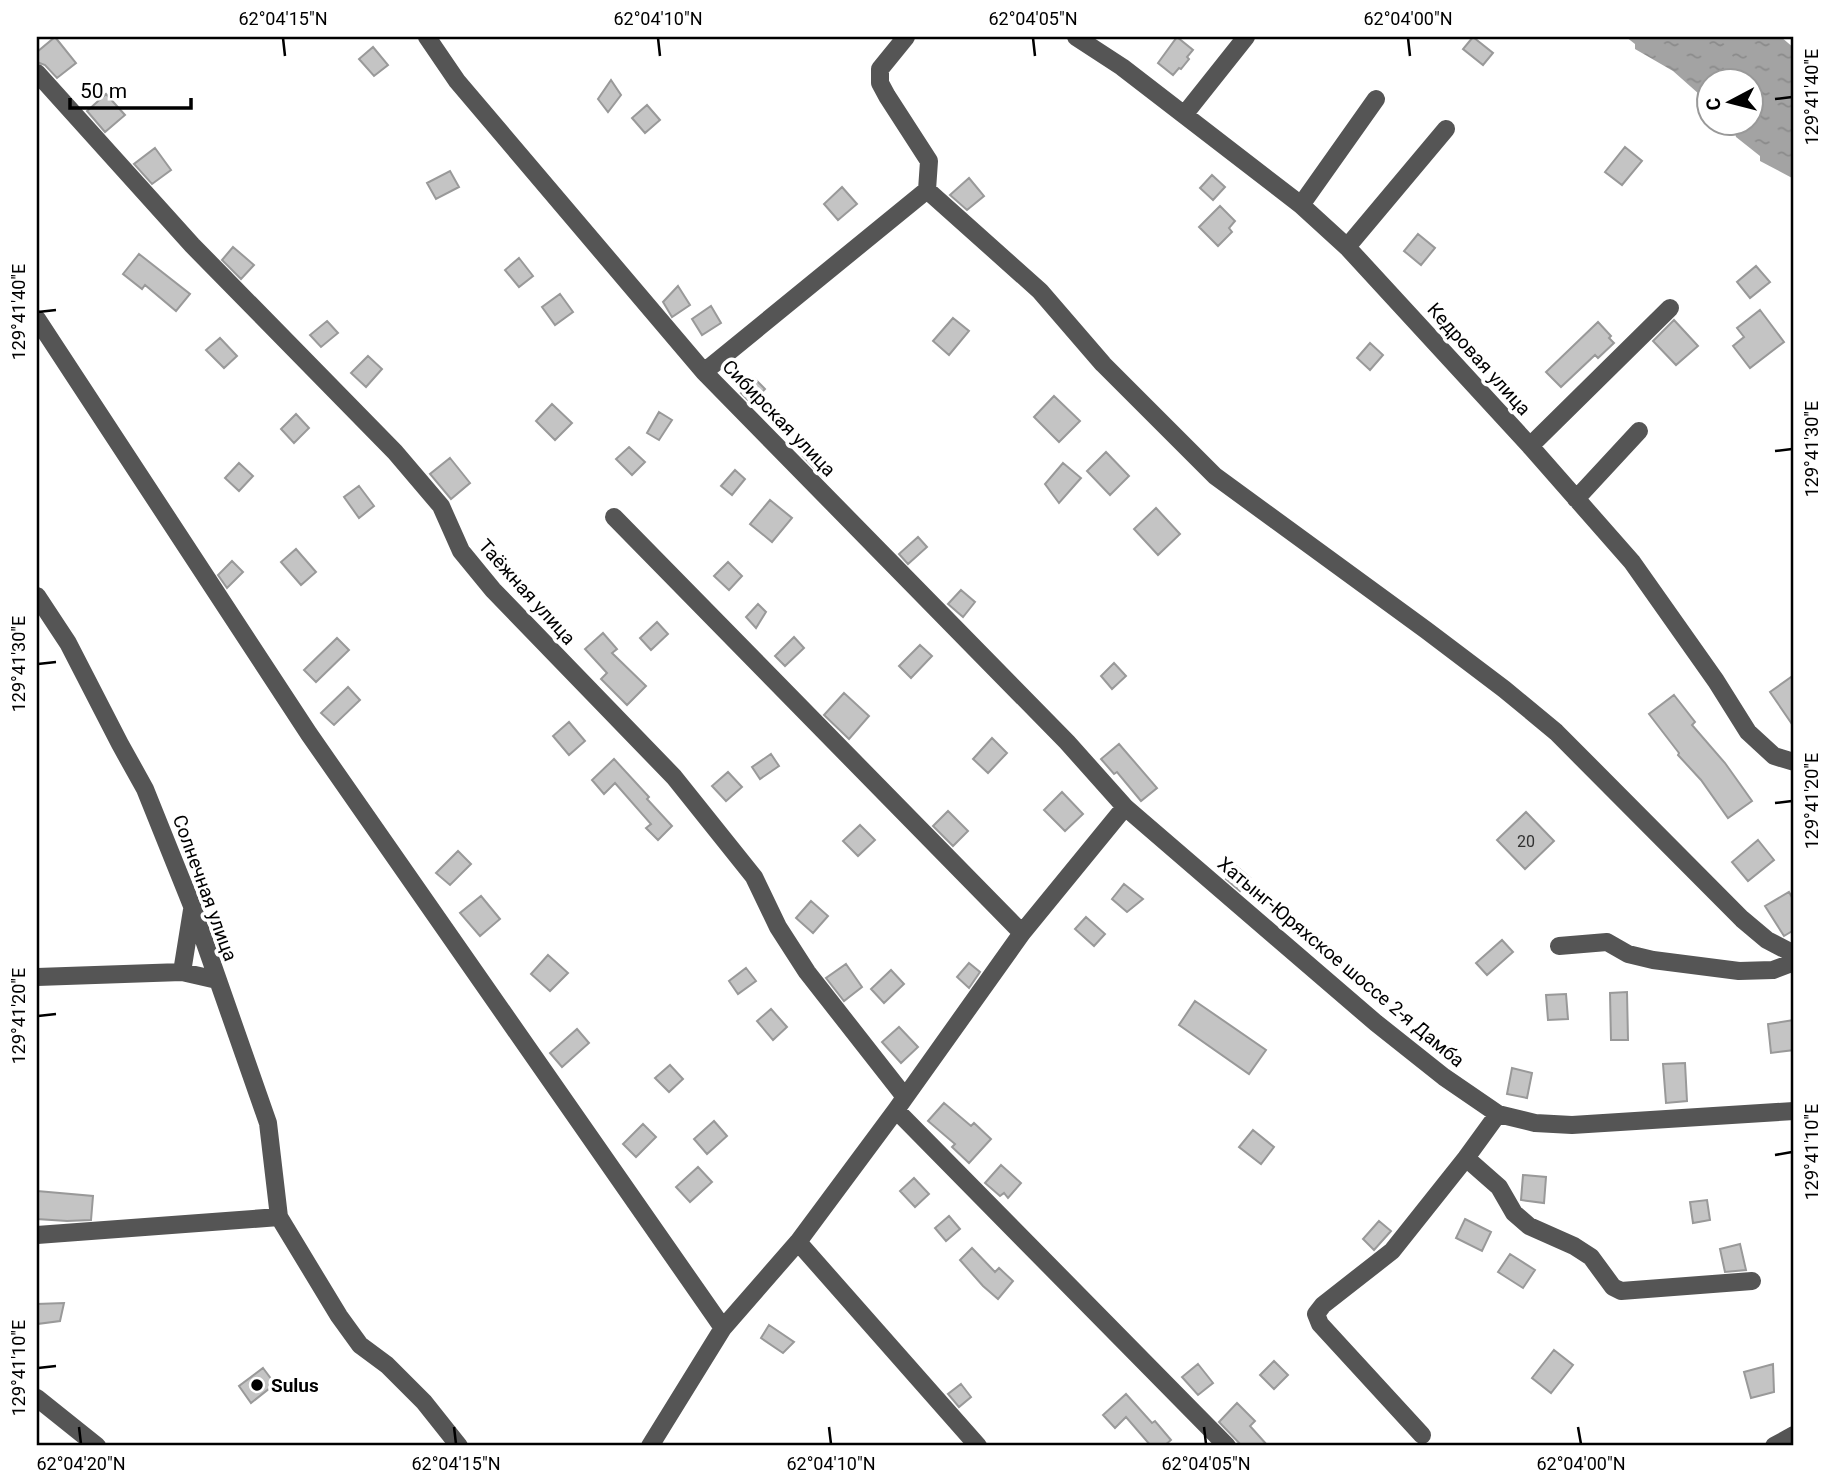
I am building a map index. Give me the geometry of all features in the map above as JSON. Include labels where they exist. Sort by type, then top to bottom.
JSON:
[{"type":"street","name":"Сибирская улица","points":[[427,37],[457,81],[704,372],[1067,742],[1125,807]]},
{"type":"street","points":[[704,372],[927,190],[929,161],[880,83],[880,69],[906,37]]},
{"type":"street","name":"Кедровая улица","points":[[1076,37],[1122,67],[1301,205],[1347,247],[1530,446],[1632,562],[1716,681],[1748,732],[1774,756],[1794,762]]},
{"type":"street","points":[[1184,116],[1246,37]]},
{"type":"street","name":"Таёжная улица","points":[[37,73],[192,245],[395,452],[441,506],[461,551],[494,590],[674,777],[754,877],[778,927],[807,972],[901,1104],[1227,1446]]},
{"type":"street","points":[[1301,205],[1376,99]]},
{"type":"street","points":[[1347,247],[1446,128]]},
{"type":"street","points":[[927,190],[1040,291],[1103,364],[1215,475],[1455,652],[1556,732],[1742,919],[1767,940],[1794,954]]},
{"type":"street","points":[[1530,446],[1670,308]]},
{"type":"street","points":[[37,319],[309,734],[723,1328]]},
{"type":"street","points":[[1576,499],[1639,431]]},
{"type":"street","points":[[614,517],[1022,933]]},
{"type":"street","name":"Солнечная улица","points":[[37,596],[68,643],[145,789],[192,906],[268,1123],[279,1217]]},
{"type":"street","points":[[650,1446],[723,1328],[798,1242],[901,1104],[1022,933],[1125,807]]},
{"type":"street","name":"Хатынг-Юряхское шоссе 2-я Дамба","points":[[1125,807],[1376,1023],[1444,1077],[1497,1114],[1535,1123],[1572,1125],[1794,1111]]},
{"type":"street","points":[[182,972],[192,906]]},
{"type":"street","points":[[1559,946],[1607,942],[1628,954],[1653,960],[1739,971],[1773,970],[1794,962]]},
{"type":"street","points":[[37,977],[182,972],[217,980]]},
{"type":"street","points":[[1422,1435],[1320,1324],[1316,1314],[1323,1305],[1392,1251],[1466,1158],[1497,1114]]},
{"type":"street","points":[[1466,1158],[1500,1187],[1514,1213],[1529,1226],[1583,1251],[1591,1257],[1613,1287],[1621,1291],[1752,1281]]},
{"type":"street","points":[[37,1234],[279,1217],[339,1316],[360,1345],[387,1365],[424,1402],[459,1446]]},
{"type":"street","points":[[798,1242],[978,1446]]},
{"type":"street","points":[[37,1398],[97,1446]]},
{"type":"street","points":[[1774,1446],[1794,1434]]},
{"type":"water","points":[[1626,37],[1781,37],[1794,48],[1794,179],[1760,161],[1760,156],[1736,136],[1764,136],[1764,66],[1694,66],[1694,90],[1673,71],[1635,49],[1635,44]]},
{"type":"building","points":[[55,37],[76,63],[57,78],[45,65],[37,62],[37,52]]},
{"type":"building","points":[[1177,37],[1193,50],[1181,69],[1173,75],[1158,63]]},
{"type":"building","points":[[1473,37],[1493,53],[1483,65],[1463,49]]},
{"type":"building","points":[[373,47],[388,65],[374,76],[359,59]]},
{"type":"building","points":[[611,80],[621,95],[608,112],[598,99]]},
{"type":"building","points":[[106,94],[125,115],[105,132],[87,111]]},
{"type":"building","points":[[647,105],[660,120],[645,133],[632,118]]},
{"type":"building","points":[[1625,147],[1642,161],[1622,185],[1605,172]]},
{"type":"building","points":[[155,148],[171,170],[152,184],[134,164]]},
{"type":"building","points":[[450,171],[459,187],[436,199],[427,183]]},
{"type":"building","points":[[1212,175],[1225,187],[1213,200],[1200,188]]},
{"type":"building","points":[[969,178],[984,196],[967,210],[950,195]]},
{"type":"building","points":[[842,187],[857,204],[838,220],[824,204]]},
{"type":"building","points":[[1220,206],[1235,221],[1229,228],[1232,232],[1218,246],[1199,227]]},
{"type":"building","points":[[1418,234],[1435,248],[1421,265],[1404,251]]},
{"type":"building","points":[[233,247],[254,265],[241,279],[222,260]]},
{"type":"building","points":[[139,254],[190,294],[176,311],[145,285],[142,289],[123,274]]},
{"type":"building","points":[[519,258],[533,276],[519,287],[505,270]]},
{"type":"building","points":[[1756,266],[1770,282],[1750,298],[1737,282]]},
{"type":"building","points":[[678,286],[690,305],[672,317],[663,302]]},
{"type":"building","points":[[560,294],[573,312],[555,325],[542,307]]},
{"type":"building","points":[[711,306],[721,323],[702,335],[692,319]]},
{"type":"building","points":[[1760,310],[1784,342],[1750,368],[1733,346],[1744,337],[1737,328]]},
{"type":"building","points":[[953,318],[969,331],[949,355],[933,341]]},
{"type":"building","points":[[1674,320],[1698,346],[1676,365],[1653,341]]},
{"type":"building","points":[[327,321],[338,333],[321,347],[310,335]]},
{"type":"building","points":[[1598,322],[1614,343],[1598,358],[1595,355],[1561,387],[1546,372]]},
{"type":"building","points":[[220,338],[237,356],[224,368],[206,350]]},
{"type":"building","points":[[1370,343],[1383,355],[1370,370],[1357,358]]},
{"type":"building","points":[[368,356],[382,369],[366,387],[351,373]]},
{"type":"building","points":[[755,379],[765,389],[751,403],[741,393]]},
{"type":"building","points":[[1054,396],[1080,421],[1059,442],[1034,417]]},
{"type":"building","points":[[552,404],[572,423],[555,440],[536,421]]},
{"type":"building","points":[[659,412],[672,420],[659,440],[647,433]]},
{"type":"building","points":[[296,414],[309,428],[294,443],[281,429]]},
{"type":"building","points":[[629,447],[645,462],[632,475],[616,459]]},
{"type":"building","points":[[810,450],[829,469],[822,476],[803,456]]},
{"type":"building","points":[[1106,452],[1129,476],[1110,495],[1087,471]]},
{"type":"building","points":[[450,458],[470,483],[451,499],[430,474]]},
{"type":"building","points":[[239,463],[253,476],[239,491],[225,478]]},
{"type":"building","points":[[1063,463],[1081,478],[1059,503],[1045,484]]},
{"type":"building","points":[[735,470],[745,479],[732,495],[721,486]]},
{"type":"building","points":[[359,486],[374,506],[359,518],[344,497]]},
{"type":"building","points":[[770,500],[792,518],[772,542],[750,524]]},
{"type":"building","points":[[1156,508],[1180,534],[1158,555],[1134,529]]},
{"type":"building","points":[[918,537],[927,547],[908,564],[899,554]]},
{"type":"building","points":[[296,549],[316,572],[301,585],[281,562]]},
{"type":"building","points":[[232,561],[243,572],[227,588],[218,575]]},
{"type":"building","points":[[728,562],[742,576],[729,590],[714,576]]},
{"type":"building","points":[[961,590],[975,602],[963,617],[948,604]]},
{"type":"building","points":[[758,604],[766,612],[756,628],[746,617]]},
{"type":"building","points":[[657,622],[668,634],[651,650],[640,638]]},
{"type":"building","points":[[603,633],[617,649],[612,653],[646,686],[627,705],[601,679],[607,673],[585,649]]},
{"type":"building","points":[[794,637],[804,648],[785,666],[775,656]]},
{"type":"building","points":[[337,638],[349,650],[316,682],[304,670]]},
{"type":"building","points":[[920,645],[932,656],[911,678],[899,666]]},
{"type":"building","points":[[1114,663],[1126,676],[1112,689],[1101,676]]},
{"type":"building","points":[[1794,675],[1794,727],[1770,692]]},
{"type":"building","points":[[348,687],[360,700],[334,725],[321,713]]},
{"type":"building","points":[[844,693],[869,716],[849,739],[824,715]]},
{"type":"building","points":[[1674,695],[1695,722],[1692,725],[1725,763],[1752,801],[1728,818],[1649,714]]},
{"type":"building","points":[[569,722],[585,741],[569,755],[553,736]]},
{"type":"building","points":[[992,738],[1007,753],[988,773],[973,759]]},
{"type":"building","points":[[1119,744],[1157,788],[1141,801],[1117,772],[1114,774],[1101,759]]},
{"type":"building","points":[[771,754],[779,766],[760,779],[752,767]]},
{"type":"building","points":[[614,759],[672,826],[658,840],[646,828],[651,824],[615,783],[604,794],[592,780]]},
{"type":"building","points":[[728,772],[742,787],[726,801],[712,786]]},
{"type":"building","points":[[1062,792],[1083,814],[1065,831],[1044,810]]},
{"type":"building","points":[[948,811],[968,831],[953,846],[933,826]]},
{"type":"building","points":[[1526,812],[1554,841],[1525,869],[1497,840]]},
{"type":"building","points":[[860,825],[875,840],[858,856],[843,841]]},
{"type":"building","points":[[1758,840],[1774,860],[1748,881],[1732,862]]},
{"type":"building","points":[[458,851],[471,864],[450,885],[436,873]]},
{"type":"building","points":[[1236,866],[1250,878],[1240,891],[1226,879]]},
{"type":"building","points":[[1124,884],[1143,899],[1127,912],[1112,899]]},
{"type":"building","points":[[1789,892],[1794,901],[1794,930],[1784,936],[1765,906]]},
{"type":"building","points":[[481,896],[500,919],[480,936],[460,913]]},
{"type":"building","points":[[811,901],[828,916],[813,933],[796,918]]},
{"type":"building","points":[[1086,917],[1105,934],[1094,946],[1075,929]]},
{"type":"building","points":[[1502,940],[1513,952],[1487,975],[1476,963]]},
{"type":"building","points":[[548,955],[568,973],[550,991],[531,974]]},
{"type":"building","points":[[969,963],[980,972],[969,988],[957,977]]},
{"type":"building","points":[[846,964],[862,987],[844,1001],[826,978]]},
{"type":"building","points":[[746,968],[756,981],[738,994],[729,981]]},
{"type":"building","points":[[891,970],[904,984],[884,1003],[871,989]]},
{"type":"building","points":[[1627,992],[1628,1040],[1611,1040],[1610,993]]},
{"type":"building","points":[[1566,994],[1568,1019],[1548,1020],[1546,995]]},
{"type":"building","points":[[1195,1001],[1266,1050],[1249,1074],[1179,1025]]},
{"type":"building","points":[[771,1009],[787,1027],[773,1040],[757,1021]]},
{"type":"building","points":[[1794,1020],[1794,1050],[1771,1053],[1768,1024]]},
{"type":"building","points":[[899,1027],[918,1047],[901,1063],[882,1042]]},
{"type":"building","points":[[577,1029],[589,1043],[562,1067],[550,1053]]},
{"type":"building","points":[[1685,1063],[1687,1101],[1666,1103],[1663,1064]]},
{"type":"building","points":[[670,1065],[683,1079],[669,1092],[655,1078]]},
{"type":"building","points":[[1512,1068],[1532,1073],[1527,1098],[1507,1094]]},
{"type":"building","points":[[944,1103],[971,1126],[974,1123],[991,1139],[969,1163],[952,1147],[955,1144],[928,1121]]},
{"type":"building","points":[[714,1121],[727,1136],[707,1154],[694,1139]]},
{"type":"building","points":[[643,1124],[656,1137],[636,1157],[623,1144]]},
{"type":"building","points":[[1253,1130],[1274,1147],[1261,1164],[1239,1147]]},
{"type":"building","points":[[1001,1165],[1021,1183],[1008,1198],[1004,1193],[1000,1196],[985,1183]]},
{"type":"building","points":[[698,1167],[712,1182],[690,1202],[676,1187]]},
{"type":"building","points":[[1523,1175],[1546,1177],[1544,1203],[1521,1200]]},
{"type":"building","points":[[914,1178],[929,1194],[915,1207],[900,1191]]},
{"type":"building","points":[[37,1191],[93,1196],[91,1220],[37,1219]]},
{"type":"building","points":[[1707,1200],[1710,1220],[1693,1223],[1690,1202]]},
{"type":"building","points":[[949,1216],[960,1229],[946,1241],[935,1228]]},
{"type":"building","points":[[1465,1219],[1491,1232],[1482,1251],[1456,1238]]},
{"type":"building","points":[[1379,1221],[1391,1231],[1374,1250],[1363,1239]]},
{"type":"building","points":[[1740,1244],[1746,1270],[1725,1272],[1720,1249]]},
{"type":"building","points":[[972,1248],[995,1272],[999,1268],[1013,1281],[998,1299],[960,1260]]},
{"type":"building","points":[[1510,1254],[1535,1270],[1523,1288],[1498,1272]]},
{"type":"building","points":[[64,1303],[60,1321],[37,1324],[37,1304]]},
{"type":"building","points":[[769,1325],[794,1342],[783,1353],[761,1338]]},
{"type":"building","points":[[1554,1350],[1573,1365],[1551,1393],[1532,1378]]},
{"type":"building","points":[[1274,1361],[1288,1375],[1274,1389],[1260,1375]]},
{"type":"building","points":[[1198,1364],[1213,1383],[1198,1395],[1182,1377]]},
{"type":"building","points":[[1773,1364],[1774,1392],[1751,1398],[1744,1372]]},
{"type":"building","name":"Sulus","points":[[263,1368],[275,1384],[251,1403],[239,1386]]},
{"type":"building","points":[[961,1384],[971,1397],[959,1407],[948,1394]]},
{"type":"building","points":[[1126,1394],[1171,1440],[1164,1446],[1151,1446],[1126,1417],[1115,1428],[1103,1415]]},
{"type":"building","points":[[1237,1403],[1255,1421],[1250,1426],[1268,1446],[1242,1446],[1219,1422]]},
{"type":"place","name":"Sulus","points":[[257,1385]]}]
